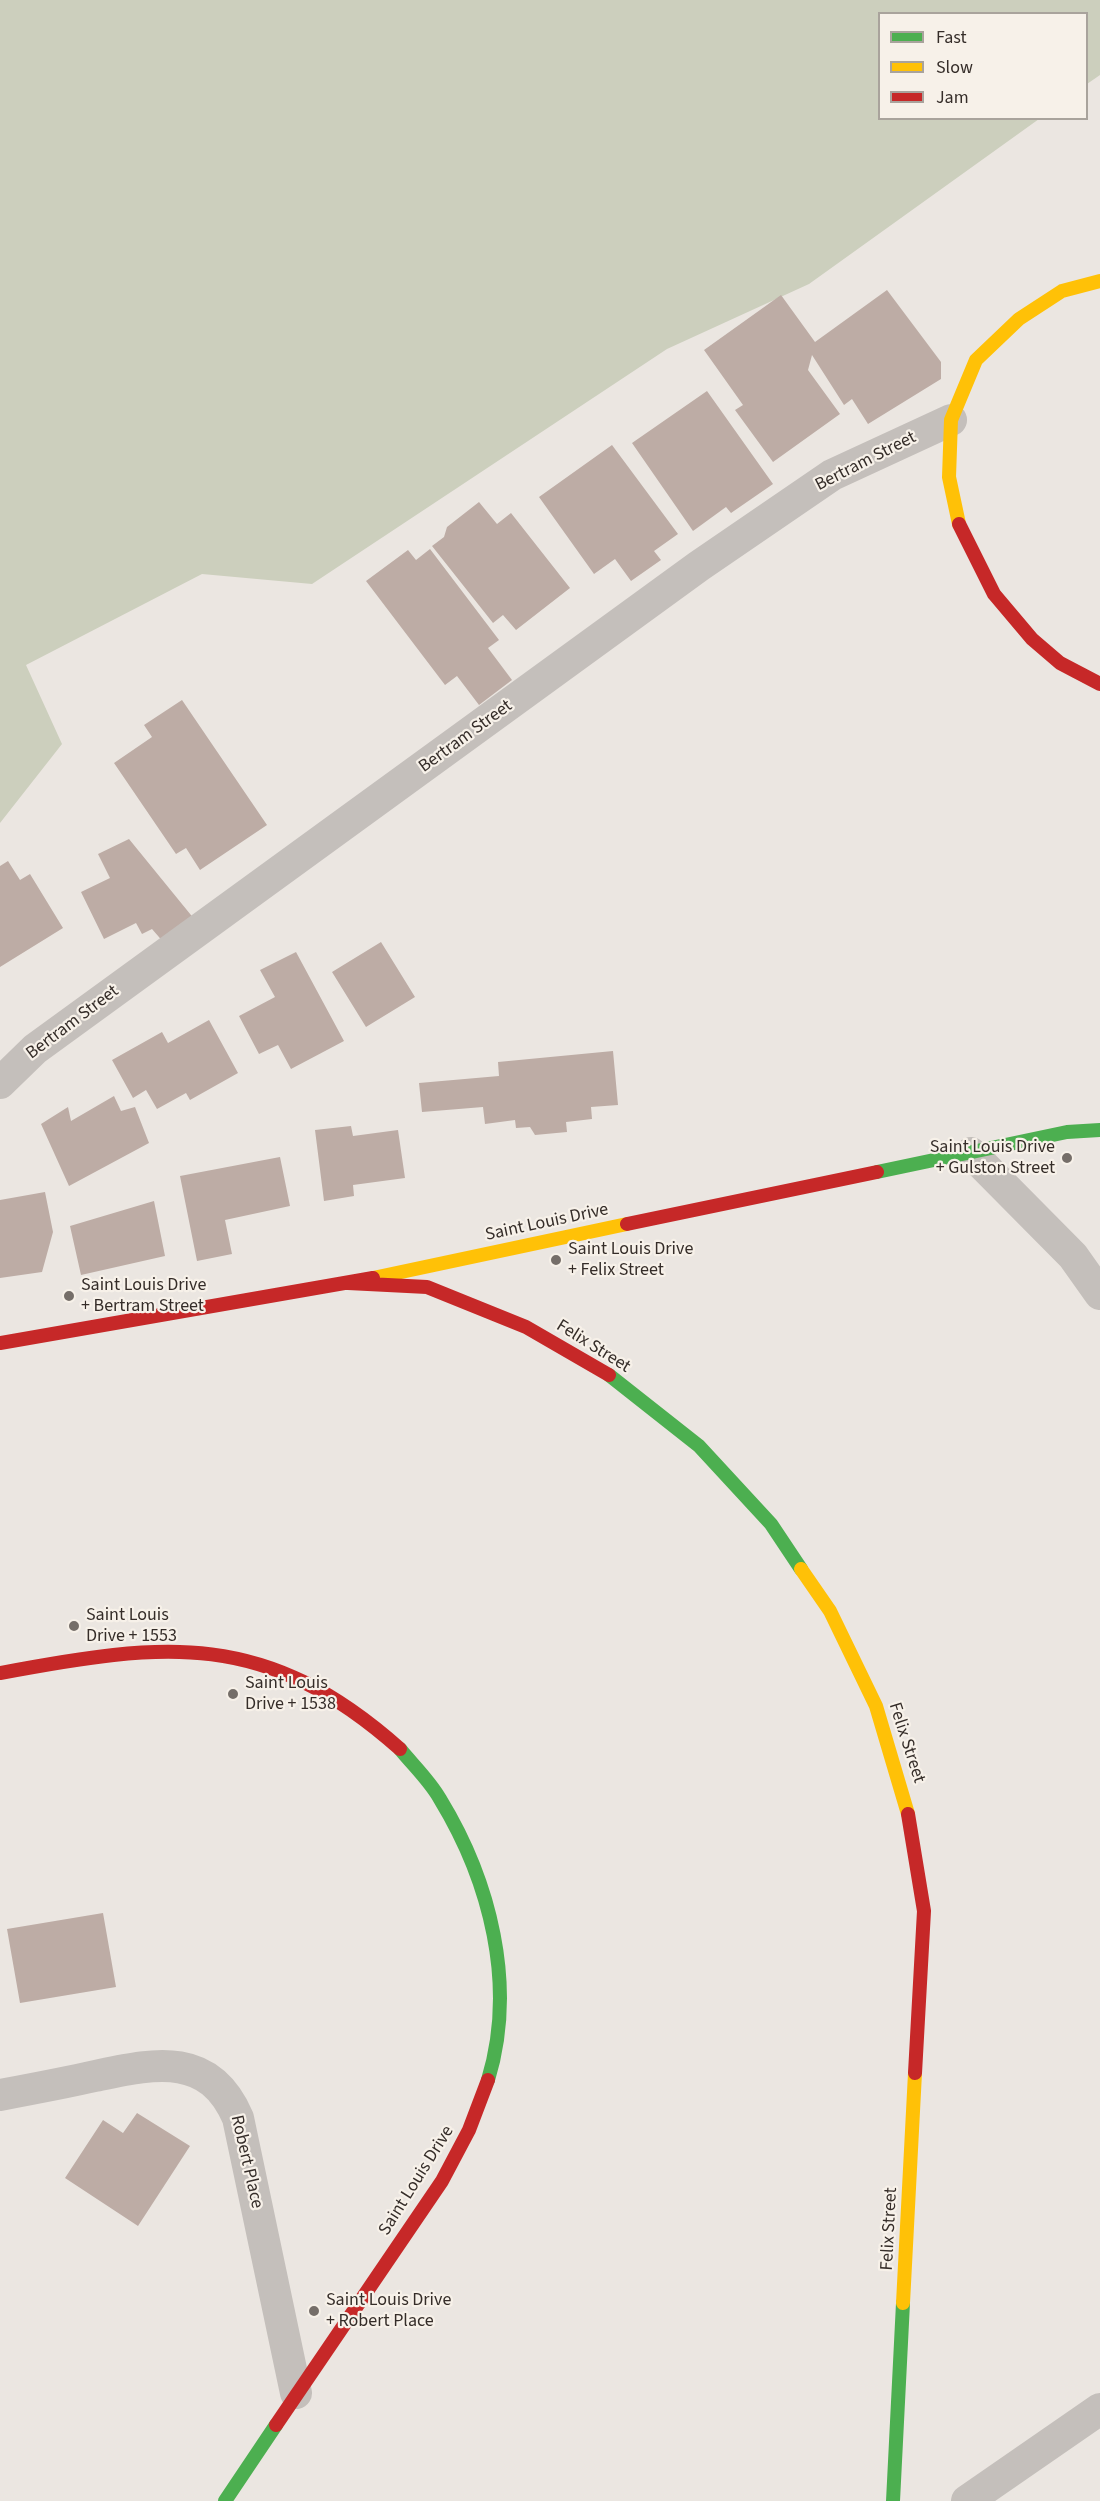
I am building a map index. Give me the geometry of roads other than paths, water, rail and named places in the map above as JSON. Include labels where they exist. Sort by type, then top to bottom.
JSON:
[{"type":"street","points":[[1100,281],[1062,291],[1019,319],[976,360],[951,420],[949,477],[961,532],[994,594],[1032,639],[1060,663],[1100,684]]},
{"type":"street","name":"Bertram Street","points":[[0,1083],[44,1042],[699,566],[832,475],[951,420]]},
{"type":"street","name":"Saint Louis Drive","points":[[0,1343],[348,1283],[1067,1132],[1100,1130]]},
{"type":"street","points":[[971,1153],[1073,1256],[1100,1294]]},
{"type":"street","name":"Felix Street","points":[[348,1283],[427,1287],[526,1327],[617,1380],[681,1431],[699,1446],[771,1524],[830,1611],[876,1706],[907,1807],[924,1911],[894,2501]]},
{"type":"street","name":"Saint Louis Drive","points":[[0,1673],[132,1649],[184,1649],[234,1657],[283,1672],[329,1694],[372,1722],[409,1757],[435,1789],[466,1841],[485,1889],[497,1938],[501,1989],[497,2039],[486,2089],[468,2137],[442,2181],[296,2393],[225,2501]]},
{"type":"street","name":"Robert Place","points":[[0,2096],[161,2064],[197,2072],[218,2087],[233,2106],[238,2118],[296,2393]]},
{"type":"street","points":[[967,2501],[1100,2409]]},
{"type":"place","name":"Saint Louis Drive + Gulston Street","points":[[1067,1158]]},
{"type":"place","name":"Saint Louis Drive + Felix Street","points":[[556,1260]]},
{"type":"place","name":"Saint Louis Drive + Bertram Street","points":[[69,1296]]},
{"type":"place","name":"Saint Louis Drive + 1553","points":[[74,1626]]},
{"type":"place","name":"Saint Louis Drive + 1538","points":[[233,1694]]},
{"type":"place","name":"Saint Louis Drive + Robert Place","points":[[314,2311]]}]
